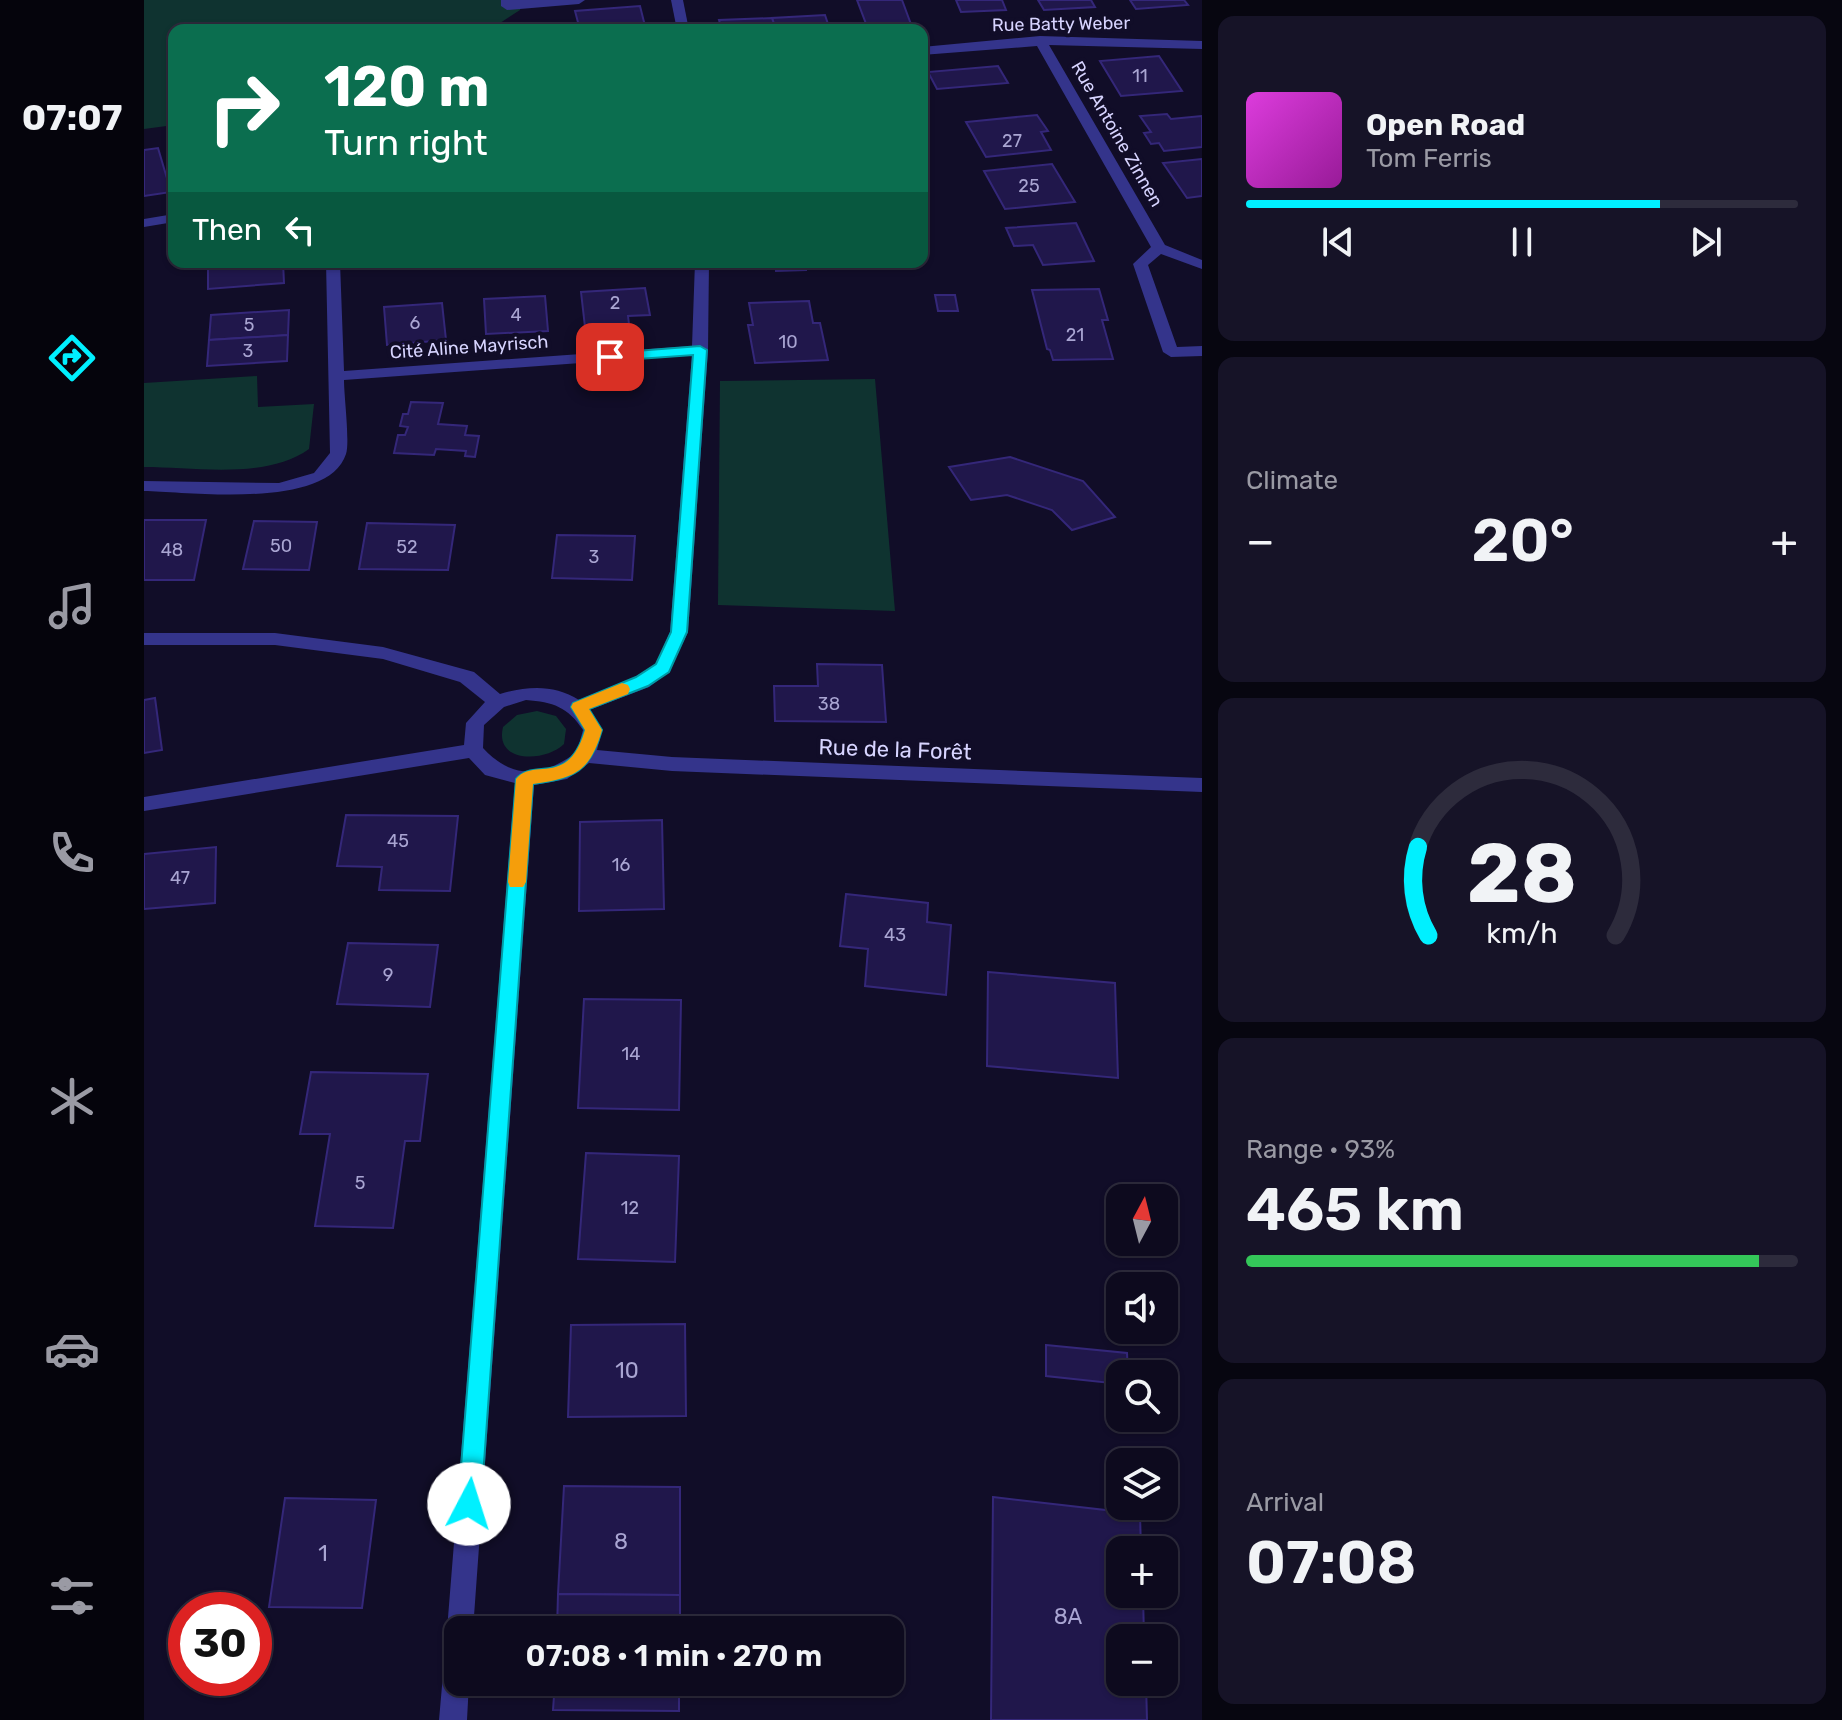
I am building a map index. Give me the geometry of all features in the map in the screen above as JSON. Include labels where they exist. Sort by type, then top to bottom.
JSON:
[{"type":"street","points":[[507,0],[507,6],[579,0]]},
{"type":"street","points":[[677,0],[682,24]]},
{"type":"street","name":"Rue Batty Weber","points":[[928,50],[1040,40],[1131,39],[1202,45]]},
{"type":"street","name":"Rue Antoine Zinnen","points":[[1040,40],[1159,248]]},
{"type":"street","points":[[144,223],[168,219]]},
{"type":"street","points":[[1202,265],[1159,248],[1140,264],[1171,352],[1202,351]]},
{"type":"street","points":[[144,486],[279,488],[320,477],[338,454],[333,268]]},
{"type":"street","points":[[579,707],[642,682],[663,668],[679,632],[700,350],[702,268]]},
{"type":"street","name":"Cité Aline Mayrisch","points":[[337,376],[700,350]]},
{"type":"street","points":[[144,639],[275,639],[383,653],[467,677],[497,702]]},
{"type":"street","points":[[526,693],[555,695],[579,707],[593,730],[586,756],[560,774],[525,779],[492,770],[473,750],[475,723],[497,702],[526,693]]},
{"type":"street","points":[[144,804],[473,750]]},
{"type":"street","name":"Rue de la Forêt","points":[[586,756],[672,764],[1202,785]]},
{"type":"street","points":[[461,1616],[525,779]]},
{"type":"street","points":[[453,1720],[455,1696]]},
{"type":"green space","points":[[144,0],[522,0],[520,10],[500,24],[168,24],[168,126],[144,129]]},
{"type":"green space","points":[[257,376],[258,407],[314,404],[309,449],[292,459],[251,468],[144,467],[144,383]]},
{"type":"green space","points":[[875,379],[895,611],[718,605],[720,381]]},
{"type":"green space","points":[[537,711],[556,716],[566,729],[564,744],[546,754],[534,756],[523,756],[506,748],[502,739],[503,727],[517,715]]},
{"type":"building","points":[[857,0],[902,0],[911,24],[866,24]]},
{"type":"building","points":[[956,0],[1002,0],[1006,10],[961,12]]},
{"type":"building","points":[[1038,0],[1091,0],[1095,7],[1044,10]]},
{"type":"building","points":[[1130,0],[1184,0],[1188,5],[1136,9]]},
{"type":"building","points":[[640,6],[644,24],[578,24],[575,11]]},
{"type":"building","points":[[825,15],[828,24],[774,24],[772,18]]},
{"type":"building","points":[[772,18],[774,24],[720,24],[719,20]]},
{"type":"building","points":[[1159,56],[1182,91],[1121,96],[1100,61]]},
{"type":"building","points":[[998,66],[1008,83],[937,89],[928,72]]},
{"type":"building","points":[[1167,114],[1171,119],[1202,116],[1202,147],[1164,151],[1159,143],[1151,144],[1144,133],[1151,132],[1140,116]]},
{"type":"building","points":[[1037,115],[1048,131],[1041,132],[1051,150],[986,157],[966,122]]},
{"type":"building","points":[[158,148],[168,192],[144,196],[144,150]]},
{"type":"building","points":[[1202,159],[1202,196],[1187,198],[1163,163]]},
{"type":"building","points":[[1052,164],[1075,202],[1005,209],[984,171]]},
{"type":"building","points":[[1076,223],[1094,261],[1043,265],[1033,245],[1014,246],[1006,228]]},
{"type":"building","points":[[208,268],[283,268],[284,283],[208,289]]},
{"type":"building","points":[[776,268],[806,268],[806,270],[776,271]]},
{"type":"building","points":[[645,288],[650,315],[628,316],[629,324],[585,327],[581,292]]},
{"type":"building","points":[[1099,289],[1108,320],[1102,320],[1113,359],[1053,360],[1047,349],[1032,290]]},
{"type":"building","points":[[935,295],[955,295],[958,311],[938,311]]},
{"type":"building","points":[[545,296],[548,331],[486,334],[484,299]]},
{"type":"building","points":[[809,301],[813,323],[820,323],[828,360],[755,363],[748,325],[753,325],[749,303]]},
{"type":"building","points":[[442,303],[446,340],[387,345],[384,307]]},
{"type":"building","points":[[289,310],[288,335],[209,340],[211,315]]},
{"type":"building","points":[[288,335],[287,361],[207,366],[209,340]]},
{"type":"building","points":[[411,402],[443,403],[438,424],[467,426],[465,435],[479,436],[475,457],[465,456],[466,451],[436,449],[434,455],[394,453],[398,435],[405,435],[408,427],[400,426]]},
{"type":"building","points":[[1010,457],[1083,481],[1115,517],[1072,530],[1052,510],[1007,495],[971,500],[949,467]]},
{"type":"building","points":[[144,520],[206,520],[194,580],[144,580]]},
{"type":"building","points":[[254,521],[317,522],[309,570],[243,569]]},
{"type":"building","points":[[367,523],[455,525],[448,570],[359,569]]},
{"type":"building","points":[[557,535],[635,536],[632,580],[552,578]]},
{"type":"building","points":[[817,664],[882,665],[886,722],[775,721],[774,686],[818,686]]},
{"type":"building","points":[[155,698],[162,750],[144,753],[144,700]]},
{"type":"building","points":[[346,815],[458,816],[450,891],[379,890],[382,867],[337,866]]},
{"type":"building","points":[[662,820],[664,909],[579,911],[580,822]]},
{"type":"building","points":[[216,847],[215,903],[144,909],[144,854]]},
{"type":"building","points":[[846,894],[928,903],[927,922],[951,925],[946,995],[865,986],[868,949],[840,946]]},
{"type":"building","points":[[348,943],[438,945],[430,1007],[337,1004]]},
{"type":"building","points":[[988,972],[1115,983],[1118,1078],[987,1066]]},
{"type":"building","points":[[584,999],[681,1000],[679,1110],[578,1108]]},
{"type":"building","points":[[311,1072],[428,1074],[420,1141],[405,1141],[393,1228],[315,1226],[330,1134],[300,1134]]},
{"type":"building","points":[[586,1153],[679,1156],[675,1262],[578,1259]]},
{"type":"building","points":[[685,1324],[686,1416],[568,1417],[571,1325]]},
{"type":"building","points":[[1046,1345],[1127,1353],[1127,1360],[1106,1360],[1106,1382],[1046,1376]]},
{"type":"building","points":[[564,1486],[680,1487],[680,1595],[558,1594]]},
{"type":"building","points":[[993,1497],[1106,1510],[1106,1520],[1140,1520],[1141,1536],[1106,1536],[1106,1608],[1143,1608],[1144,1624],[1106,1624],[1106,1696],[1146,1696],[1147,1720],[991,1720]]},
{"type":"building","points":[[285,1498],[376,1500],[362,1608],[272,1607],[271,1592]]},
{"type":"building","points":[[558,1594],[680,1595],[680,1616],[557,1616]]},
{"type":"building","points":[[554,1696],[679,1696],[679,1711],[553,1710]]},
{"type":"slow traffic","points":[[517,882],[525,779],[560,774],[586,756],[593,730],[579,707],[622,689]]},
{"type":"route","points":[[469,1504],[525,779],[560,774],[586,756],[593,730],[579,707],[642,682],[663,668],[679,632],[700,350],[610,357]]}]
